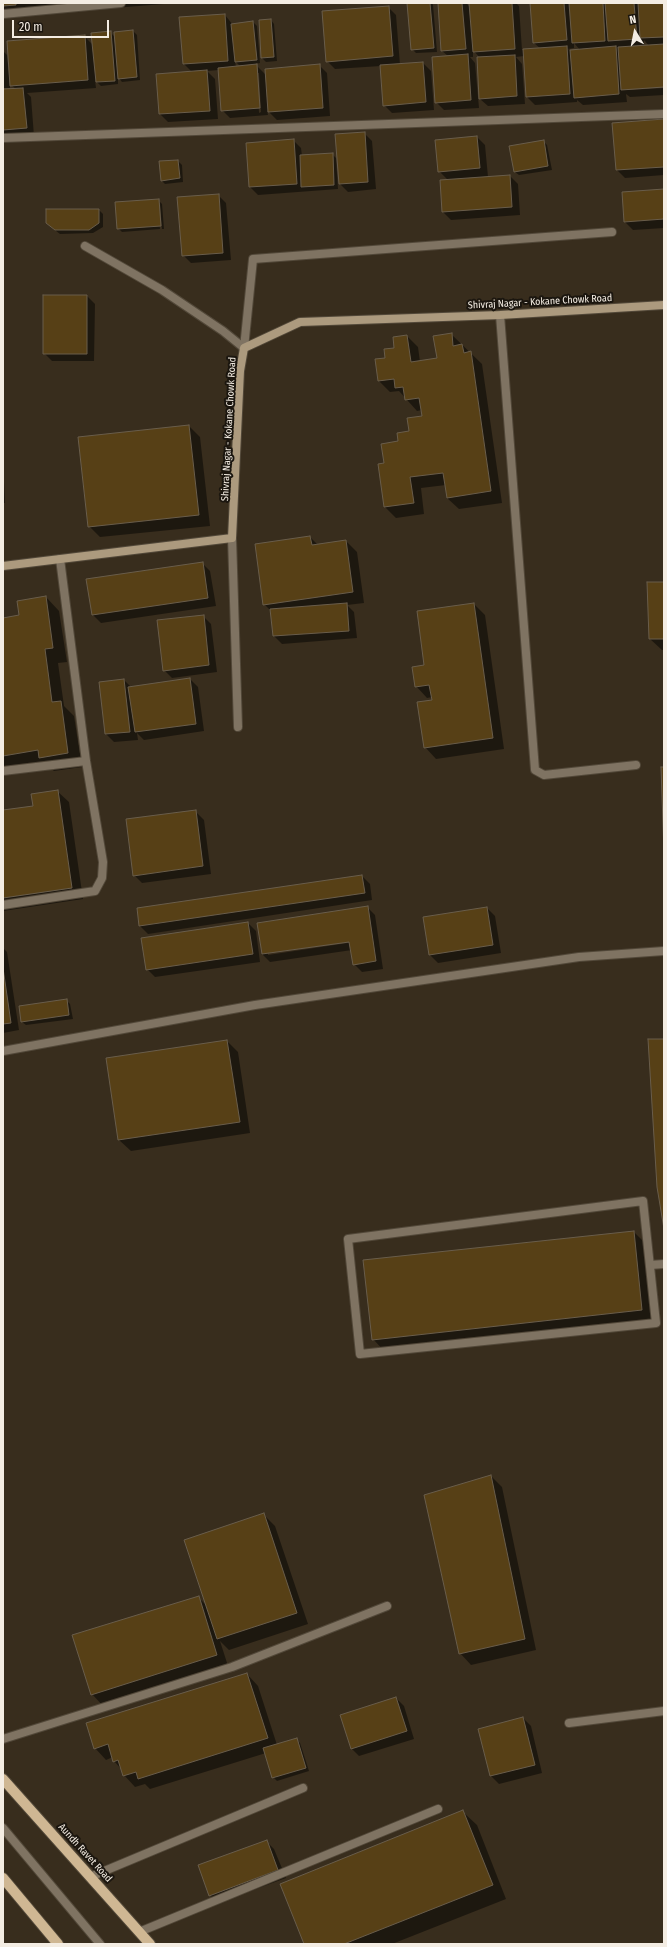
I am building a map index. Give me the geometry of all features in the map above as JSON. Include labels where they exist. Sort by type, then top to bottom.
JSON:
[{"type":"main road","name":"Aundh Ravet Road","points":[[3,1779],[150,1944]]},
{"type":"main road","points":[[3,1878],[58,1944]]},
{"type":"street","points":[[3,14],[121,3]]},
{"type":"street","points":[[3,138],[664,114]]},
{"type":"street","points":[[244,348],[253,259],[612,232]]},
{"type":"street","points":[[85,246],[162,290],[224,331],[244,348]]},
{"type":"street","name":"Shivraj Nagar - Kokane Chowk Road","points":[[232,538],[240,372],[244,348],[300,322],[500,315],[664,305]]},
{"type":"street","points":[[500,315],[535,770],[544,775],[636,765]]},
{"type":"street","points":[[3,566],[232,538],[238,727]]},
{"type":"street","points":[[3,905],[95,891],[102,878],[103,862],[86,761],[60,559]]},
{"type":"street","points":[[3,771],[86,761]]},
{"type":"street","points":[[3,1051],[255,1005],[579,958],[664,951]]},
{"type":"street","points":[[643,1201],[650,1265],[656,1323],[360,1354],[348,1239],[643,1201]]},
{"type":"street","points":[[650,1265],[664,1264]]},
{"type":"street","points":[[3,1739],[232,1667],[387,1606]]},
{"type":"street","points":[[569,1723],[664,1711]]},
{"type":"street","points":[[90,1877],[303,1788]]},
{"type":"street","points":[[139,1932],[438,1809]]},
{"type":"street","points":[[3,1828],[100,1944]]},
{"type":"building","points":[[3,3],[16,3],[16,5],[3,6]]},
{"type":"building","points":[[407,3],[430,3],[434,48],[411,50]]},
{"type":"building","points":[[438,3],[462,3],[466,49],[441,51]]},
{"type":"building","points":[[469,3],[512,3],[515,49],[473,52]]},
{"type":"building","points":[[530,3],[564,3],[567,40],[533,43]]},
{"type":"building","points":[[569,3],[603,3],[605,41],[572,43]]},
{"type":"building","points":[[605,3],[634,3],[637,39],[608,41]]},
{"type":"building","points":[[638,3],[664,3],[664,37],[640,38]]},
{"type":"building","points":[[389,6],[393,56],[326,62],[322,11]]},
{"type":"building","points":[[225,14],[228,61],[183,64],[179,17]]},
{"type":"building","points":[[271,19],[274,57],[261,58],[259,20]]},
{"type":"building","points":[[253,21],[257,60],[235,62],[231,24]]},
{"type":"building","points":[[133,30],[137,77],[118,79],[114,32]]},
{"type":"building","points":[[111,31],[115,81],[96,82],[91,33]]},
{"type":"building","points":[[85,35],[88,80],[10,86],[7,41]]},
{"type":"building","points":[[664,44],[664,87],[621,90],[618,47]]},
{"type":"building","points":[[567,46],[570,94],[526,97],[523,49]]},
{"type":"building","points":[[616,46],[619,94],[574,98],[570,50]]},
{"type":"building","points":[[468,54],[471,100],[435,103],[432,57]]},
{"type":"building","points":[[515,55],[517,96],[479,99],[477,57]]},
{"type":"building","points":[[423,62],[426,102],[383,106],[380,65]]},
{"type":"building","points":[[257,64],[260,108],[221,111],[218,68]]},
{"type":"building","points":[[320,64],[323,108],[268,112],[265,69]]},
{"type":"building","points":[[207,70],[210,111],[159,114],[156,74]]},
{"type":"building","points":[[23,88],[27,128],[3,130],[3,89]]},
{"type":"building","points":[[664,119],[664,167],[616,170],[612,123]]},
{"type":"building","points":[[365,132],[368,182],[339,184],[335,134]]},
{"type":"building","points":[[477,136],[480,168],[438,172],[435,140]]},
{"type":"building","points":[[294,139],[297,184],[249,187],[246,143]]},
{"type":"building","points":[[544,140],[548,166],[514,172],[509,146]]},
{"type":"building","points":[[333,153],[334,185],[301,187],[300,155]]},
{"type":"building","points":[[178,160],[180,178],[161,181],[159,161]]},
{"type":"building","points":[[510,175],[512,207],[442,212],[440,180]]},
{"type":"building","points":[[664,189],[664,219],[624,222],[622,192]]},
{"type":"building","points":[[219,194],[223,253],[182,256],[177,197]]},
{"type":"building","points":[[159,199],[161,226],[117,229],[115,202]]},
{"type":"building","points":[[46,209],[99,209],[99,223],[89,230],[55,230],[46,223]]},
{"type":"building","points":[[43,295],[87,295],[87,354],[43,354]]},
{"type":"building","points":[[452,333],[453,346],[462,344],[464,353],[471,351],[491,491],[447,498],[443,473],[410,477],[414,503],[384,507],[378,464],[384,463],[381,444],[398,441],[397,433],[409,431],[407,418],[422,416],[419,398],[405,400],[403,387],[395,388],[394,379],[378,381],[375,359],[385,358],[384,349],[394,348],[393,337],[407,335],[411,362],[437,358],[433,336]]},
{"type":"building","points":[[189,425],[199,515],[88,527],[78,437]]},
{"type":"building","points":[[310,536],[312,545],[346,540],[353,592],[263,605],[255,544]]},
{"type":"building","points":[[203,562],[208,598],[92,615],[86,579]]},
{"type":"building","points":[[647,582],[664,582],[664,639],[649,639]]},
{"type":"building","points":[[46,596],[53,648],[45,649],[52,702],[61,701],[68,753],[39,758],[38,750],[3,756],[3,618],[19,615],[17,601]]},
{"type":"building","points":[[347,603],[349,631],[273,636],[270,609]]},
{"type":"building","points":[[474,603],[493,738],[424,748],[417,702],[432,700],[429,685],[415,687],[412,667],[424,665],[417,611]]},
{"type":"building","points":[[204,615],[209,665],[163,671],[157,620]]},
{"type":"building","points":[[190,678],[196,724],[135,732],[128,687]]},
{"type":"building","points":[[124,679],[130,732],[105,734],[99,682]]},
{"type":"building","points":[[661,767],[664,767],[664,853]]},
{"type":"building","points":[[58,790],[72,888],[3,898],[3,810],[33,806],[31,794]]},
{"type":"building","points":[[196,810],[203,866],[133,876],[126,819]]},
{"type":"building","points":[[362,875],[365,893],[139,926],[137,908]]},
{"type":"building","points":[[368,906],[376,961],[353,965],[349,942],[262,954],[257,923]]},
{"type":"building","points":[[487,907],[493,945],[429,955],[423,917]]},
{"type":"building","points":[[248,922],[253,954],[146,970],[141,938]]},
{"type":"building","points":[[3,968],[11,1023],[3,1024]]},
{"type":"building","points":[[67,999],[69,1015],[21,1022],[19,1006]]},
{"type":"building","points":[[648,1039],[664,1039],[664,1229],[657,1187]]},
{"type":"building","points":[[227,1040],[240,1122],[118,1140],[106,1058]]},
{"type":"building","points":[[634,1231],[642,1310],[372,1340],[363,1260]]},
{"type":"building","points":[[491,1475],[525,1639],[459,1654],[424,1495]]},
{"type":"building","points":[[264,1513],[297,1613],[217,1639],[184,1540]]},
{"type":"building","points":[[199,1596],[217,1655],[91,1695],[72,1635]]},
{"type":"building","points":[[247,1673],[268,1738],[138,1779],[136,1772],[123,1776],[118,1760],[113,1762],[108,1744],[94,1749],[86,1723]]},
{"type":"building","points":[[396,1697],[407,1731],[351,1749],[340,1715]]},
{"type":"building","points":[[523,1717],[535,1765],[490,1776],[478,1729]]},
{"type":"building","points":[[297,1738],[306,1768],[272,1778],[263,1748]]},
{"type":"building","points":[[463,1810],[493,1885],[344,1944],[304,1944],[280,1884]]},
{"type":"building","points":[[267,1840],[278,1870],[209,1896],[198,1865]]}]
